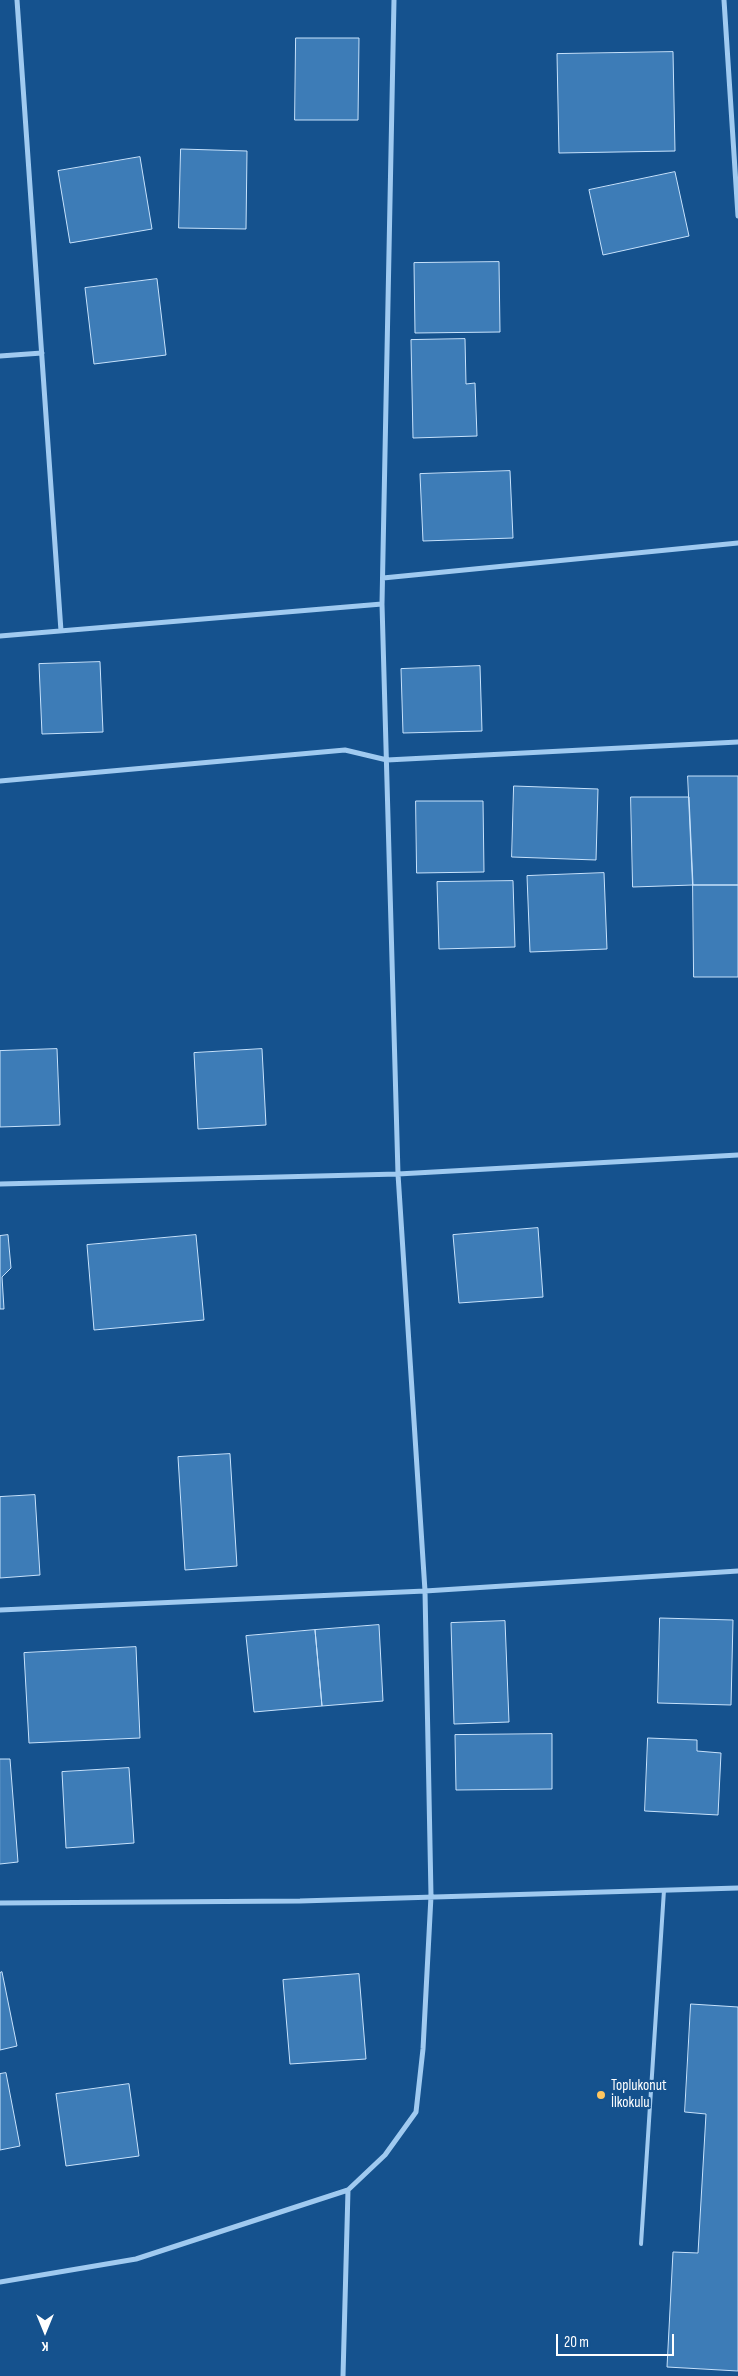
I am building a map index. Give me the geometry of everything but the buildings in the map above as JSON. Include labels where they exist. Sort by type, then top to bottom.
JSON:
[{"type":"street","points":[[17,0],[61,631]]},
{"type":"street","points":[[0,2282],[136,2259],[348,2190],[385,2155],[416,2112],[423,2050],[431,1896],[424,1591],[398,1174],[382,604],[394,0]]},
{"type":"street","points":[[724,0],[738,216]]},
{"type":"street","points":[[0,356],[42,353]]},
{"type":"street","points":[[383,578],[738,543]]},
{"type":"street","points":[[0,636],[382,604]]},
{"type":"street","points":[[0,781],[345,750],[387,760],[738,742]]},
{"type":"street","points":[[0,1184],[398,1174],[738,1155]]},
{"type":"street","points":[[0,1610],[424,1591],[738,1570]]},
{"type":"street","points":[[0,1903],[300,1901],[738,1888]]},
{"type":"street","points":[[343,2376],[348,2190]]},
{"type":"lane","points":[[641,2244],[664,1890]]},
{"type":"place","name":"Toplukonut İlkokulu","points":[[601,2095]]}]
